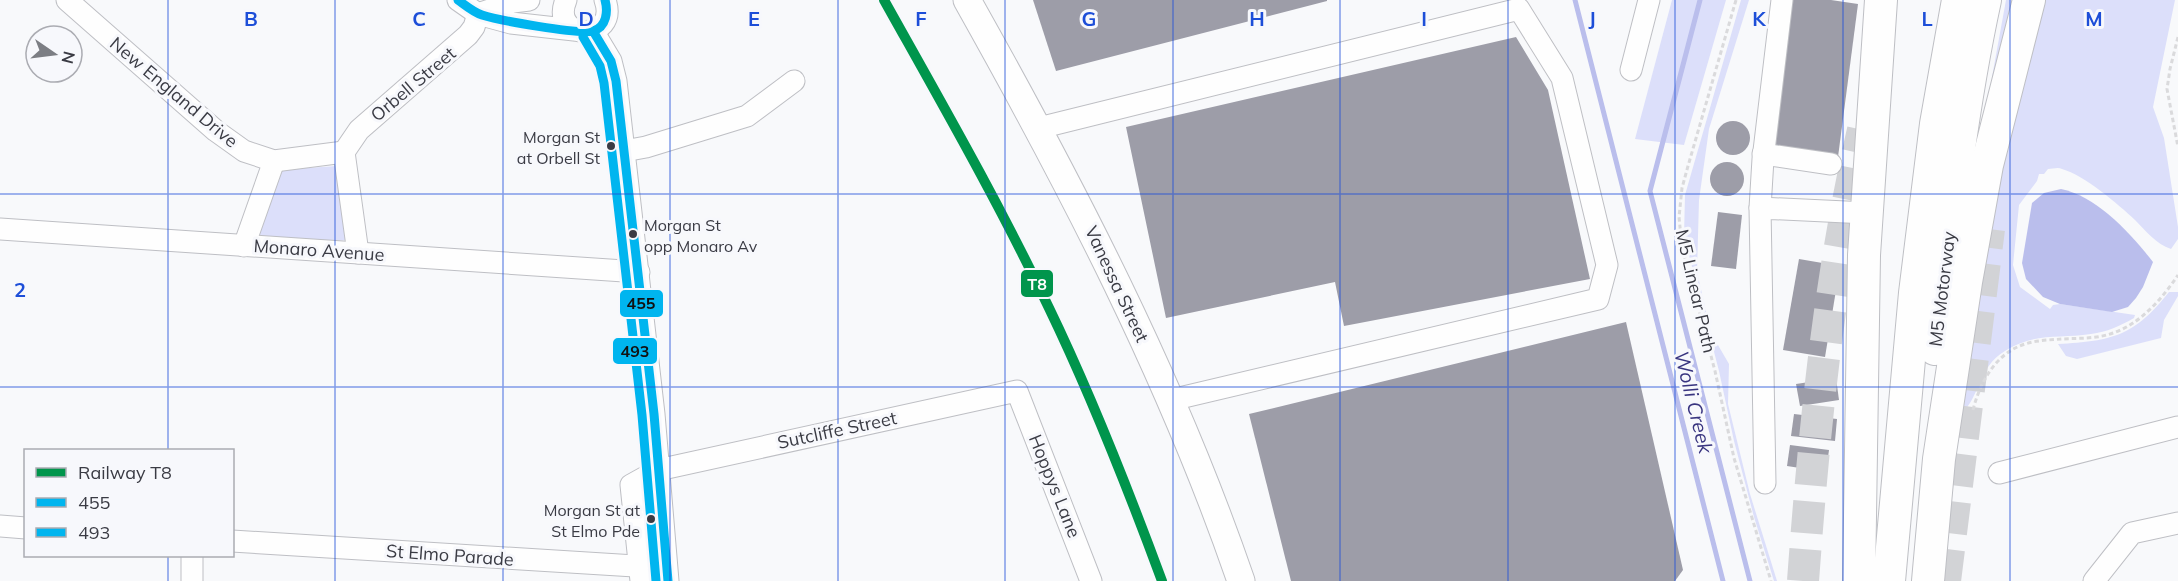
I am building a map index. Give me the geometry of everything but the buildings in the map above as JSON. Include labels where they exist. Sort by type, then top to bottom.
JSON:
[{"type":"highway","points":[[1859,581],[1864,255],[1881,0]]},
{"type":"highway","name":"M5 Motorway","points":[[1889,581],[1915,293],[1936,124],[1958,0]]},
{"type":"highway","name":"M5 Motorway","points":[[1919,581],[1924,450],[1935,346],[1955,177],[1985,0]]},
{"type":"highway","points":[[1928,581],[1939,459],[1966,282],[1987,165],[2029,0]]},
{"type":"main road","name":"Vanessa Street","points":[[967,0],[1039,128],[1112,270],[1171,400],[1241,581]]},
{"type":"street","name":"New England Drive","points":[[67,0],[229,141],[244,151],[274,161]]},
{"type":"street","points":[[458,0],[478,14],[511,23],[584,30],[600,27],[605,21],[607,14],[605,0]]},
{"type":"street","points":[[478,14],[513,2],[529,0]]},
{"type":"street","points":[[566,0],[563,13],[565,20],[584,30],[611,61],[616,81],[639,272],[668,575]]},
{"type":"street","points":[[1631,70],[1649,0]]},
{"type":"street","points":[[1765,483],[1760,208],[1763,154],[1782,0]]},
{"type":"street","points":[[1039,128],[1519,9],[1562,78],[1608,264],[1598,298],[1171,400]]},
{"type":"street","name":"Orbell Street","points":[[344,152],[359,130],[468,35],[474,27],[478,14]]},
{"type":"street","points":[[624,151],[646,147],[747,116],[794,81]]},
{"type":"street","points":[[244,246],[274,161],[344,152],[358,253]]},
{"type":"street","points":[[1763,154],[1831,164]]},
{"type":"street","points":[[1760,208],[1867,213]]},
{"type":"street","name":"Monaro Avenue","points":[[0,229],[639,272]]},
{"type":"street","name":"Sutcliffe Street","points":[[640,574],[631,485],[658,470],[1017,391]]},
{"type":"street","name":"Hoppys Lane","points":[[1017,391],[1091,581]]},
{"type":"street","points":[[1999,473],[2178,428]]},
{"type":"street","points":[[2094,581],[2132,533],[2178,523]]},
{"type":"street","points":[[0,526],[24,528]]},
{"type":"street","name":"St Elmo Parade","points":[[234,541],[668,575]]},
{"type":"street","points":[[192,557],[192,581]]},
{"type":"path","name":"M5 Linear Path","points":[[1736,0],[1682,188],[1679,217],[1682,247],[1715,371],[1734,458],[1771,581]]},
{"type":"path","points":[[2178,37],[2170,69],[2168,89],[2178,147]]},
{"type":"path","points":[[1971,415],[1986,376],[2002,357],[2025,344],[2045,340],[2091,338],[2113,333],[2133,324],[2178,278]]},
{"type":"shaded area","points":[[1672,0],[1726,0],[1684,145],[1635,139]]},
{"type":"shaded area","points":[[1741,0],[1749,0],[1709,129],[1699,200],[1697,272],[1711,333],[1729,364],[1728,404],[1750,494],[1777,581],[1774,581],[1754,517],[1684,236],[1685,195]]},
{"type":"shaded area","points":[[2006,0],[2016,0],[1996,77],[1992,77]]},
{"type":"shaded area","points":[[2039,0],[2175,0],[2153,107],[2164,138],[2178,239],[2171,249],[2161,244],[2110,198],[2071,172],[2057,168],[2048,169],[2044,174],[2039,174],[2037,181],[2019,205],[2013,265],[2020,287],[2050,309],[2053,305],[2060,304],[2135,315],[2124,324],[2102,332],[2047,337],[2027,341],[2005,351],[1989,365],[1972,399],[1961,414],[2002,151]]},
{"type":"shaded area","points":[[337,166],[348,240],[254,241],[276,170]]},
{"type":"shaded area","points":[[2169,292],[2178,292],[2178,296],[2164,320],[2161,338],[2077,359],[2066,356],[2058,344],[2094,341],[2121,333],[2145,318]]},
{"type":"water","points":[[2061,189],[2087,199],[2100,208],[2124,228],[2153,262],[2143,287],[2128,307],[2112,312],[2060,304],[2043,297],[2026,279],[2022,263],[2032,203],[2044,193]]},
{"type":"waterway","name":"Wolli Creek","points":[[1575,0],[1723,581]]},
{"type":"waterway","points":[[1700,0],[1650,191],[1750,581]]},
{"type":"tunnel","points":[[1803,581],[1824,354],[1841,241],[1863,130]]},
{"type":"tunnel","points":[[1945,581],[1989,229]]},
{"type":"rail line","name":"T8","points":[[884,0],[990,191],[1049,308],[1109,443],[1162,581]]},
{"type":"transit line","name":"455","points":[[458,0],[482,15],[585,32],[598,29],[604,22],[605,0]]},
{"type":"transit line","name":"455","points":[[593,31],[611,61],[616,81],[654,414],[668,581]]},
{"type":"transit line","name":"493","points":[[583,37],[600,66],[604,83],[642,415],[656,581]]},
{"type":"place","name":"Morgan St at Orbell St","points":[[611,146]]},
{"type":"place","name":"Morgan St opp Monaro Av","points":[[633,234]]},
{"type":"place","name":"Morgan St at St Elmo Pde","points":[[651,519]]}]
